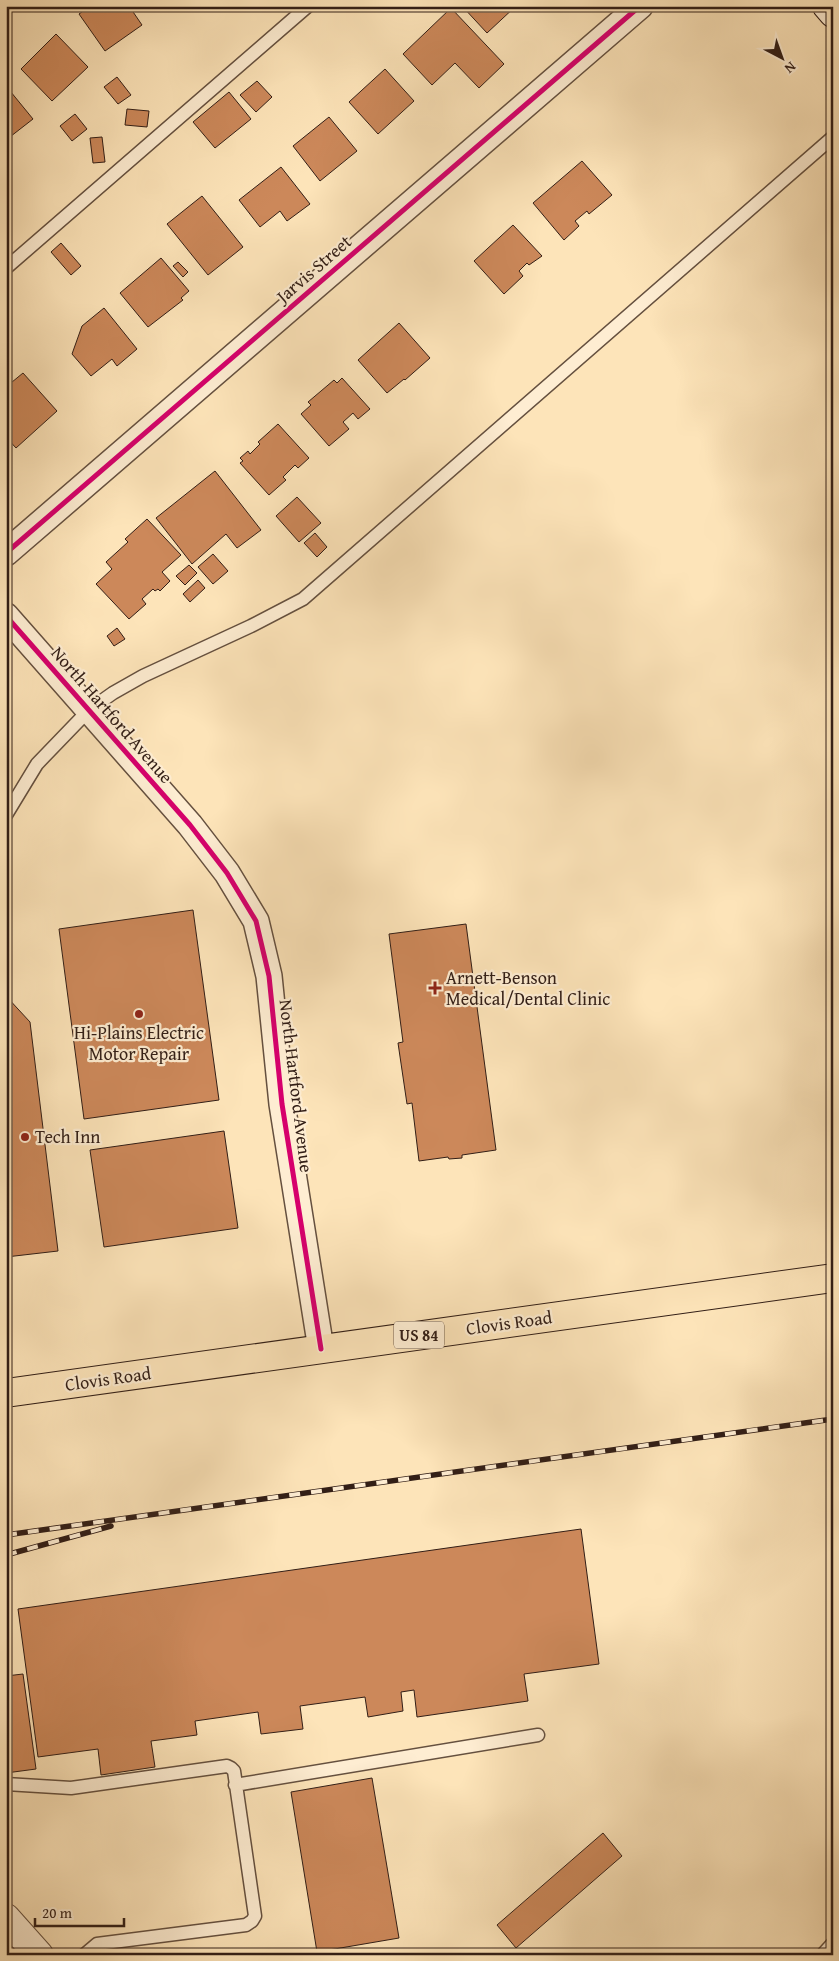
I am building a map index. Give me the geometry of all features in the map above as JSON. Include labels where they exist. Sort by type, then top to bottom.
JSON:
[{"type":"highway","name":"Clovis Road","points":[[6,1393],[833,1278]]},
{"type":"street","name":"Jarvis Street","points":[[6,553],[640,6]]},
{"type":"street","points":[[827,6],[833,13]]},
{"type":"street","name":"North Hartford Avenue","points":[[6,616],[190,825],[227,873],[256,921],[269,976],[282,1104],[321,1349]]},
{"type":"street","points":[[6,1918],[39,1955]]},
{"type":"lane","points":[[6,268],[308,6]]},
{"type":"lane","points":[[6,815],[37,764],[89,710],[143,676],[251,626],[303,599],[833,137]]},
{"type":"lane","points":[[235,1785],[538,1735]]},
{"type":"lane","points":[[6,1784],[71,1788],[226,1766],[234,1771],[255,1916],[252,1922],[246,1925],[97,1944],[84,1955]]},
{"type":"lane","points":[[822,1955],[833,1943]]},
{"type":"building","points":[[90,6],[129,6],[142,25],[105,51],[79,14]]},
{"type":"building","points":[[462,6],[516,6],[487,33]]},
{"type":"building","points":[[451,8],[504,64],[479,88],[455,63],[432,85],[403,54]]},
{"type":"building","points":[[56,34],[88,67],[52,101],[21,69]]},
{"type":"building","points":[[385,69],[414,101],[378,134],[349,102]]},
{"type":"building","points":[[117,77],[131,95],[118,104],[104,87]]},
{"type":"building","points":[[257,81],[272,97],[256,112],[240,95]]},
{"type":"building","points":[[6,86],[33,119],[6,140]]},
{"type":"building","points":[[229,92],[251,119],[215,148],[193,122]]},
{"type":"building","points":[[127,109],[149,111],[147,127],[125,125]]},
{"type":"building","points":[[75,114],[87,129],[72,141],[60,126]]},
{"type":"building","points":[[329,117],[357,151],[320,181],[293,146]]},
{"type":"building","points":[[102,137],[105,162],[93,163],[90,138]]},
{"type":"building","points":[[582,161],[612,195],[589,214],[587,211],[575,221],[579,226],[564,240],[533,203]]},
{"type":"building","points":[[281,167],[310,204],[287,221],[280,211],[260,227],[239,200]]},
{"type":"building","points":[[202,196],[243,247],[208,275],[167,224]]},
{"type":"building","points":[[513,225],[542,256],[529,265],[527,263],[519,271],[523,276],[504,294],[474,261]]},
{"type":"building","points":[[61,243],[81,266],[71,275],[51,252]]},
{"type":"building","points":[[161,258],[189,291],[181,298],[183,300],[148,327],[120,293]]},
{"type":"building","points":[[178,262],[188,272],[183,277],[173,266]]},
{"type":"building","points":[[104,308],[137,349],[117,366],[112,359],[91,376],[72,354],[82,326]]},
{"type":"building","points":[[399,323],[430,358],[387,393],[358,360]]},
{"type":"building","points":[[23,373],[57,411],[16,448],[6,437],[6,387]]},
{"type":"building","points":[[342,378],[370,409],[358,419],[353,413],[343,422],[349,429],[329,446],[301,414],[311,405],[308,402],[334,380],[337,383]]},
{"type":"building","points":[[278,424],[309,458],[298,468],[295,465],[283,477],[286,480],[269,495],[240,463],[243,461],[240,458],[248,451],[250,454],[260,444],[258,442]]},
{"type":"building","points":[[215,471],[261,530],[237,548],[226,534],[192,564],[156,518]]},
{"type":"building","points":[[297,497],[321,523],[299,542],[276,516]]},
{"type":"building","points":[[147,519],[181,555],[162,572],[170,581],[160,591],[153,589],[142,599],[146,604],[129,619],[96,584],[112,569],[106,562],[128,542],[125,539]]},
{"type":"building","points":[[315,533],[327,547],[317,557],[304,543]]},
{"type":"building","points":[[213,554],[228,571],[213,584],[198,567]]},
{"type":"building","points":[[189,565],[197,573],[185,585],[176,576]]},
{"type":"building","points":[[198,580],[205,588],[190,602],[183,594]]},
{"type":"building","points":[[117,628],[125,639],[114,646],[107,636]]},
{"type":"building","name":"Hi-Plains Electric Motor Repair","points":[[193,910],[219,1100],[84,1119],[59,929]]},
{"type":"building","name":"Arnett-Benson Medical/Dental Clinic","points":[[466,924],[496,1150],[462,1155],[462,1158],[449,1159],[448,1157],[419,1161],[412,1103],[407,1104],[398,1043],[403,1042],[389,934]]},
{"type":"building","name":"Tech Inn","points":[[6,996],[30,1022],[58,1251],[6,1257]]},
{"type":"building","points":[[224,1131],[238,1228],[104,1247],[90,1150]]},
{"type":"building","points":[[581,1529],[599,1664],[524,1674],[528,1701],[417,1717],[414,1690],[401,1692],[403,1711],[368,1717],[365,1697],[300,1706],[303,1729],[261,1734],[258,1712],[195,1721],[197,1735],[151,1741],[155,1767],[101,1775],[98,1749],[38,1757],[18,1609]]},
{"type":"building","points":[[23,1674],[36,1769],[6,1773],[6,1676]]},
{"type":"building","points":[[372,1778],[399,1938],[317,1952],[291,1792]]},
{"type":"building","points":[[603,1833],[622,1856],[516,1948],[497,1925]]},
{"type":"railway","points":[[6,1535],[833,1419]]},
{"type":"railway","points":[[6,1555],[111,1526]]},
{"type":"cycle path","points":[[6,553],[640,6]]},
{"type":"cycle path","points":[[6,616],[190,825],[227,873],[256,921],[269,976],[282,1104],[321,1349]]},
{"type":"place","name":"Arnett-Benson Medical/Dental Clinic","points":[[435,988]]},
{"type":"place","name":"Hi-Plains Electric Motor Repair","points":[[139,1014]]},
{"type":"place","name":"Tech Inn","points":[[25,1137]]}]
